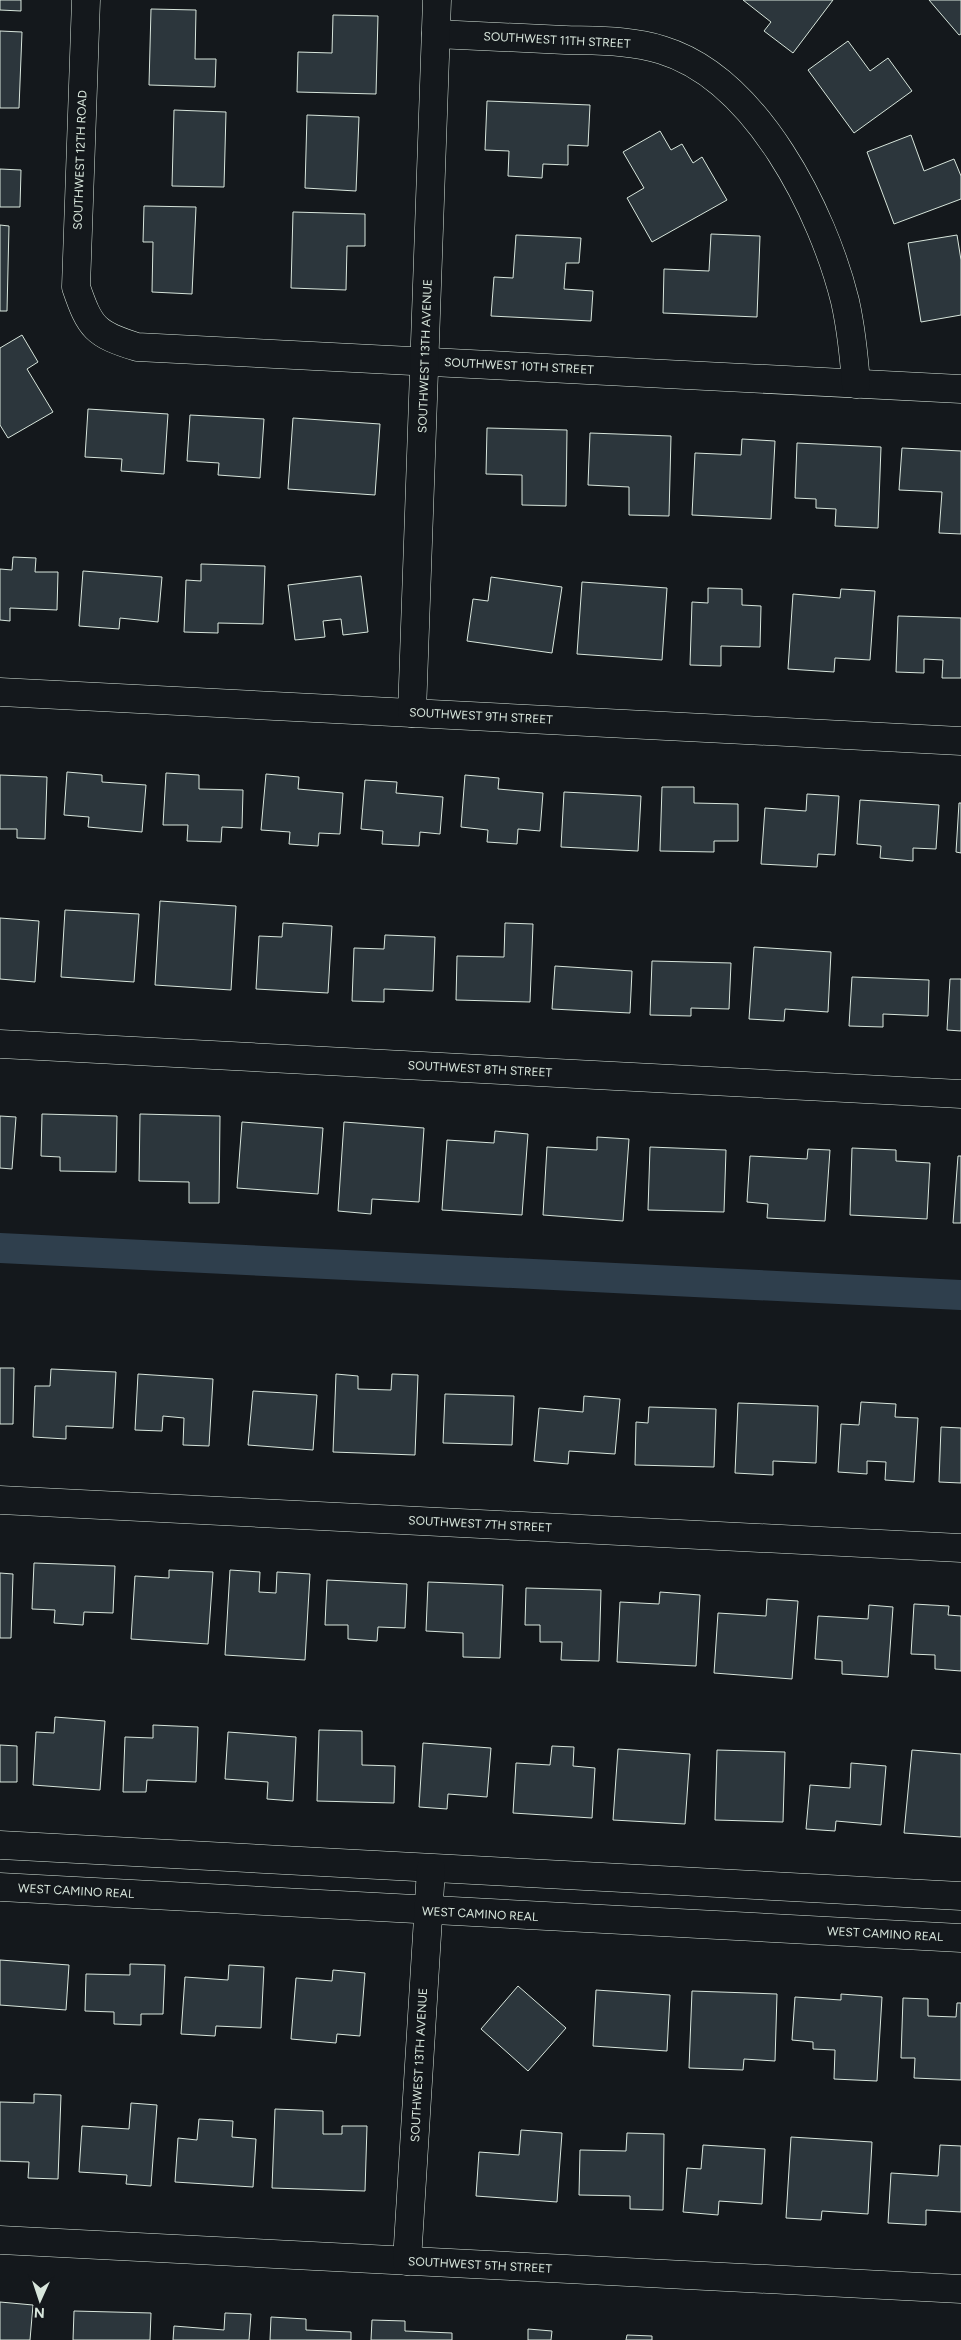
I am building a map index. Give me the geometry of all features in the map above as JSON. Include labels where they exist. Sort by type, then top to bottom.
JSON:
[{"type":"street","name":"SOUTHWEST 12TH ROAD","points":[[86,0],[76,287],[86,317]]},
{"type":"street","name":"SOUTHWEST 13TH AVENUE","points":[[412,713],[437,0]]},
{"type":"street","name":"SOUTHWEST 11TH STREET","points":[[436,34],[630,42],[663,50],[695,64],[723,84],[747,108],[780,152],[808,199],[830,250],[845,302],[854,357],[856,384]]},
{"type":"street","name":"SOUTHWEST 10TH STREET","points":[[86,317],[108,338],[137,346],[961,389]]},
{"type":"street","name":"SOUTHWEST 9TH STREET","points":[[0,692],[961,741]]},
{"type":"street","name":"SOUTHWEST 8TH STREET","points":[[0,1044],[961,1094]]},
{"type":"street","name":"SOUTHWEST 7TH STREET","points":[[0,1500],[961,1548]]},
{"type":"street","points":[[0,1845],[961,1896]]},
{"type":"street","name":"SOUTHWEST 13TH AVENUE","points":[[407,2261],[431,1869]]},
{"type":"street","name":"WEST CAMINO REAL","points":[[0,1887],[961,1938]]},
{"type":"street","name":"SOUTHWEST 5TH STREET","points":[[0,2240],[961,2289]]},
{"type":"building","points":[[0,0],[21,0],[21,11],[0,10]]},
{"type":"building","points":[[743,0],[833,0],[793,53],[764,31],[771,22]]},
{"type":"building","points":[[929,0],[961,0],[961,34],[959,35]]},
{"type":"building","points":[[151,9],[196,10],[195,59],[216,59],[215,87],[149,85]]},
{"type":"building","points":[[333,15],[378,16],[376,94],[297,92],[298,52],[332,53]]},
{"type":"building","points":[[0,31],[22,32],[19,108],[0,108]]},
{"type":"building","points":[[848,41],[870,71],[888,58],[912,91],[854,133],[808,70]]},
{"type":"building","points":[[487,101],[590,105],[588,146],[568,145],[568,165],[543,164],[542,178],[508,176],[509,151],[485,150]]},
{"type":"building","points":[[174,110],[226,112],[224,187],[172,186]]},
{"type":"building","points":[[307,115],[359,117],[356,191],[305,188]]},
{"type":"building","points":[[660,131],[671,150],[682,144],[693,163],[702,157],[727,200],[652,242],[627,198],[644,188],[623,152]]},
{"type":"building","points":[[911,135],[924,171],[954,159],[961,176],[961,199],[894,224],[867,152]]},
{"type":"building","points":[[0,169],[21,170],[20,207],[0,207]]},
{"type":"building","points":[[144,206],[196,207],[192,294],[152,292],[153,242],[143,242]]},
{"type":"building","points":[[293,212],[365,214],[365,246],[347,246],[346,290],[291,288]]},
{"type":"building","points":[[0,225],[9,226],[7,311],[0,311]]},
{"type":"building","points":[[711,234],[760,236],[757,317],[663,313],[664,269],[709,271]]},
{"type":"building","points":[[516,235],[581,238],[579,263],[566,263],[564,289],[593,291],[591,321],[491,316],[494,277],[513,278]]},
{"type":"building","points":[[957,235],[961,260],[961,315],[921,322],[908,243]]},
{"type":"building","points":[[22,335],[38,362],[27,369],[53,412],[8,438],[0,425],[0,348]]},
{"type":"building","points":[[88,409],[168,414],[164,474],[121,471],[122,459],[85,457]]},
{"type":"building","points":[[190,415],[264,419],[260,478],[218,475],[219,463],[187,461]]},
{"type":"building","points":[[293,418],[380,424],[375,495],[288,489]]},
{"type":"building","points":[[487,428],[567,430],[566,506],[522,505],[522,475],[486,474]]},
{"type":"building","points":[[590,433],[671,436],[669,516],[629,515],[629,487],[588,485]]},
{"type":"building","points":[[742,439],[775,441],[771,519],[692,515],[695,453],[741,455]]},
{"type":"building","points":[[797,443],[881,447],[878,528],[835,526],[836,509],[816,508],[816,499],[795,498]]},
{"type":"building","points":[[902,448],[961,451],[961,534],[939,533],[942,492],[899,490]]},
{"type":"building","points":[[13,557],[36,558],[35,572],[58,572],[57,610],[10,608],[10,621],[0,620],[0,569],[12,570]]},
{"type":"building","points":[[201,564],[265,566],[263,624],[218,623],[218,633],[184,632],[186,580],[201,581]]},
{"type":"building","points":[[83,571],[162,577],[158,622],[120,618],[119,629],[79,626]]},
{"type":"building","points":[[361,576],[368,632],[343,635],[341,619],[323,621],[325,637],[295,640],[288,585]]},
{"type":"building","points":[[491,577],[562,587],[552,653],[467,641],[473,599],[488,601]]},
{"type":"building","points":[[582,582],[667,588],[662,660],[577,654]]},
{"type":"building","points":[[708,588],[742,589],[742,605],[761,606],[760,647],[721,646],[721,666],[690,665],[692,602],[708,603]]},
{"type":"building","points":[[841,589],[875,591],[870,660],[835,658],[834,672],[788,669],[793,594],[840,598]]},
{"type":"building","points":[[898,616],[961,618],[961,678],[942,678],[943,660],[924,659],[924,673],[896,672]]},
{"type":"building","points":[[67,772],[102,775],[102,782],[146,785],[142,832],[88,827],[89,817],[64,815]]},
{"type":"building","points":[[166,773],[199,775],[199,789],[243,790],[242,828],[222,827],[221,842],[187,841],[188,825],[163,825]]},
{"type":"building","points":[[266,774],[299,777],[298,789],[343,793],[340,834],[319,833],[318,846],[289,844],[290,832],[261,830]]},
{"type":"building","points":[[0,775],[47,777],[45,839],[17,838],[17,829],[0,829]]},
{"type":"building","points":[[465,775],[499,778],[498,789],[543,793],[540,831],[518,829],[517,844],[487,842],[488,830],[461,827]]},
{"type":"building","points":[[365,780],[397,782],[396,793],[443,797],[440,834],[420,832],[419,846],[382,844],[383,831],[361,829]]},
{"type":"building","points":[[662,787],[694,787],[694,803],[738,804],[738,841],[714,841],[714,852],[660,851]]},
{"type":"building","points":[[564,792],[641,796],[638,851],[561,847]]},
{"type":"building","points":[[807,794],[839,796],[835,855],[818,854],[817,867],[761,864],[765,808],[806,811]]},
{"type":"building","points":[[860,800],[939,805],[936,849],[913,848],[913,861],[880,858],[881,846],[857,844]]},
{"type":"building","points":[[959,803],[961,803],[961,853],[956,852]]},
{"type":"building","points":[[160,901],[236,906],[231,990],[155,985]]},
{"type":"building","points":[[65,910],[139,914],[134,982],[61,977]]},
{"type":"building","points":[[0,918],[39,921],[35,982],[0,979]]},
{"type":"building","points":[[283,923],[332,926],[328,993],[256,989],[259,936],[282,937]]},
{"type":"building","points":[[505,923],[533,924],[530,1002],[456,1000],[457,956],[504,957]]},
{"type":"building","points":[[385,935],[435,937],[433,991],[384,989],[384,1002],[352,1001],[354,948],[384,949]]},
{"type":"building","points":[[754,947],[831,952],[828,1012],[785,1009],[784,1021],[749,1019]]},
{"type":"building","points":[[652,961],[731,963],[729,1009],[691,1008],[691,1016],[650,1015]]},
{"type":"building","points":[[555,966],[632,971],[630,1013],[552,1009]]},
{"type":"building","points":[[852,977],[929,980],[928,1016],[883,1014],[883,1027],[849,1026]]},
{"type":"building","points":[[950,979],[961,979],[961,1031],[947,1030]]},
{"type":"building","points":[[42,1114],[117,1116],[116,1172],[60,1171],[60,1157],[41,1156]]},
{"type":"building","points":[[140,1114],[220,1116],[219,1203],[189,1203],[189,1182],[139,1181]]},
{"type":"building","points":[[0,1116],[16,1117],[12,1169],[0,1168]]},
{"type":"building","points":[[242,1122],[323,1128],[318,1194],[237,1188]]},
{"type":"building","points":[[344,1122],[424,1128],[419,1202],[372,1199],[371,1214],[338,1211]]},
{"type":"building","points":[[495,1131],[528,1134],[522,1215],[442,1210],[447,1140],[494,1143]]},
{"type":"building","points":[[597,1137],[629,1139],[623,1221],[543,1215],[547,1147],[597,1150]]},
{"type":"building","points":[[650,1147],[726,1150],[724,1212],[648,1210]]},
{"type":"building","points":[[852,1148],[896,1150],[896,1161],[930,1163],[927,1219],[850,1215]]},
{"type":"building","points":[[808,1149],[830,1150],[825,1221],[767,1218],[768,1204],[747,1202],[750,1156],[807,1159]]},
{"type":"building","points":[[958,1156],[961,1156],[961,1223],[953,1223]]},
{"type":"building","points":[[0,1368],[14,1368],[13,1424],[0,1424]]},
{"type":"building","points":[[51,1369],[116,1372],[113,1428],[66,1426],[66,1439],[33,1437],[35,1386],[50,1386]]},
{"type":"building","points":[[138,1374],[213,1379],[209,1446],[183,1445],[184,1418],[163,1416],[162,1431],[135,1430]]},
{"type":"building","points":[[336,1374],[358,1376],[358,1389],[391,1390],[392,1374],[418,1375],[415,1455],[333,1452]]},
{"type":"building","points":[[253,1391],[317,1395],[313,1450],[248,1445]]},
{"type":"building","points":[[445,1394],[514,1396],[512,1445],[443,1443]]},
{"type":"building","points":[[584,1396],[620,1399],[615,1454],[569,1451],[568,1464],[534,1461],[539,1408],[583,1412]]},
{"type":"building","points":[[861,1402],[896,1404],[895,1417],[918,1418],[914,1482],[885,1480],[886,1462],[867,1461],[867,1474],[838,1472],[841,1424],[859,1425]]},
{"type":"building","points":[[738,1403],[818,1406],[816,1463],[773,1461],[773,1475],[735,1473]]},
{"type":"building","points":[[649,1407],[716,1409],[714,1467],[635,1465],[636,1422],[648,1423]]},
{"type":"building","points":[[941,1427],[961,1428],[961,1483],[939,1482]]},
{"type":"building","points":[[34,1563],[115,1566],[113,1613],[84,1612],[83,1625],[54,1623],[55,1610],[32,1609]]},
{"type":"building","points":[[169,1570],[213,1572],[208,1644],[131,1639],[135,1576],[169,1578]]},
{"type":"building","points":[[230,1570],[260,1572],[259,1592],[276,1593],[277,1572],[310,1574],[305,1660],[225,1655]]},
{"type":"building","points":[[0,1573],[13,1574],[11,1638],[0,1638]]},
{"type":"building","points":[[327,1580],[407,1584],[405,1628],[378,1627],[377,1641],[348,1639],[348,1625],[325,1625]]},
{"type":"building","points":[[428,1582],[503,1585],[500,1658],[463,1657],[463,1633],[426,1631]]},
{"type":"building","points":[[526,1588],[601,1590],[599,1661],[561,1660],[562,1642],[540,1642],[540,1625],[525,1625]]},
{"type":"building","points":[[660,1592],[700,1595],[696,1666],[617,1662],[620,1602],[659,1604]]},
{"type":"building","points":[[767,1599],[798,1601],[792,1679],[714,1673],[718,1613],[766,1616]]},
{"type":"building","points":[[914,1604],[949,1606],[948,1615],[961,1616],[961,1671],[935,1669],[935,1655],[911,1654]]},
{"type":"building","points":[[869,1605],[893,1607],[888,1677],[842,1674],[842,1661],[815,1659],[818,1616],[868,1619]]},
{"type":"building","points":[[55,1717],[105,1721],[100,1790],[33,1785],[36,1732],[54,1733]]},
{"type":"building","points":[[153,1725],[198,1727],[196,1782],[147,1780],[146,1792],[123,1792],[125,1737],[153,1738]]},
{"type":"building","points":[[319,1730],[362,1731],[362,1765],[395,1766],[394,1803],[317,1801]]},
{"type":"building","points":[[228,1732],[296,1737],[293,1801],[267,1799],[268,1782],[225,1779]]},
{"type":"building","points":[[423,1743],[491,1748],[487,1797],[448,1794],[447,1809],[419,1807]]},
{"type":"building","points":[[0,1745],[17,1746],[17,1782],[0,1782]]},
{"type":"building","points":[[552,1746],[574,1747],[573,1766],[595,1768],[592,1818],[513,1813],[516,1763],[550,1765]]},
{"type":"building","points":[[618,1749],[690,1754],[685,1824],[613,1820]]},
{"type":"building","points":[[717,1750],[785,1752],[783,1822],[715,1820]]},
{"type":"building","points":[[912,1750],[961,1754],[961,1837],[904,1833]]},
{"type":"building","points":[[851,1763],[886,1766],[881,1825],[836,1821],[835,1831],[806,1829],[810,1785],[850,1788]]},
{"type":"building","points":[[0,1960],[69,1965],[66,2010],[0,2005]]},
{"type":"building","points":[[130,1964],[165,1965],[163,2014],[141,2014],[141,2025],[114,2024],[114,2012],[85,2011],[86,1974],[130,1975]]},
{"type":"building","points":[[229,1965],[264,1967],[261,2028],[216,2026],[215,2036],[181,2034],[185,1977],[228,1980]]},
{"type":"building","points":[[333,1970],[365,1973],[360,2036],[337,2034],[336,2043],[291,2039],[296,1978],[332,1981]]},
{"type":"building","points":[[518,1986],[566,2028],[528,2071],[481,2029]]},
{"type":"building","points":[[596,1990],[670,1995],[667,2051],[593,2046]]},
{"type":"building","points":[[692,1991],[777,1994],[775,2061],[744,2059],[743,2070],[689,2068]]},
{"type":"building","points":[[841,1994],[882,1997],[877,2081],[834,2079],[835,2050],[813,2049],[813,2042],[792,2040],[795,1997],[841,2000]]},
{"type":"building","points":[[903,1998],[928,1999],[928,2016],[956,2017],[957,2003],[961,2003],[961,2080],[914,2078],[915,2058],[901,2058]]},
{"type":"building","points":[[34,2094],[61,2095],[58,2179],[28,2178],[29,2162],[0,2161],[0,2102],[34,2103]]},
{"type":"building","points":[[131,2103],[157,2105],[151,2186],[126,2184],[127,2175],[79,2172],[82,2126],[129,2129]]},
{"type":"building","points":[[275,2109],[323,2111],[323,2134],[342,2134],[342,2126],[367,2126],[365,2191],[272,2188]]},
{"type":"building","points":[[199,2119],[233,2121],[232,2137],[256,2139],[253,2187],[175,2182],[178,2138],[197,2140]]},
{"type":"building","points":[[521,2130],[562,2133],[557,2202],[476,2196],[479,2152],[519,2155]]},
{"type":"building","points":[[627,2133],[664,2134],[663,2210],[630,2209],[630,2196],[579,2195],[580,2150],[626,2151]]},
{"type":"building","points":[[791,2137],[872,2142],[868,2214],[822,2211],[821,2220],[786,2218]]},
{"type":"building","points":[[703,2145],[765,2149],[762,2204],[719,2201],[718,2215],[683,2212],[687,2168],[701,2169]]},
{"type":"building","points":[[940,2145],[961,2146],[961,2212],[926,2210],[926,2225],[888,2223],[891,2173],[938,2176]]},
{"type":"building","points":[[0,2302],[33,2305],[30,2340],[0,2340]]},
{"type":"building","points":[[74,2311],[151,2313],[150,2340],[73,2340]]},
{"type":"building","points":[[225,2313],[251,2314],[249,2340],[173,2340],[174,2326],[224,2330]]},
{"type":"building","points":[[271,2317],[306,2319],[306,2330],[351,2332],[351,2340],[270,2340]]},
{"type":"building","points":[[372,2320],[405,2321],[405,2331],[452,2333],[452,2340],[371,2340]]},
{"type":"building","points":[[528,2329],[552,2331],[551,2340],[528,2340]]},
{"type":"building","points":[[627,2335],[652,2336],[652,2340],[626,2340]]},
{"type":"waterway","points":[[0,1248],[961,1295]]}]
